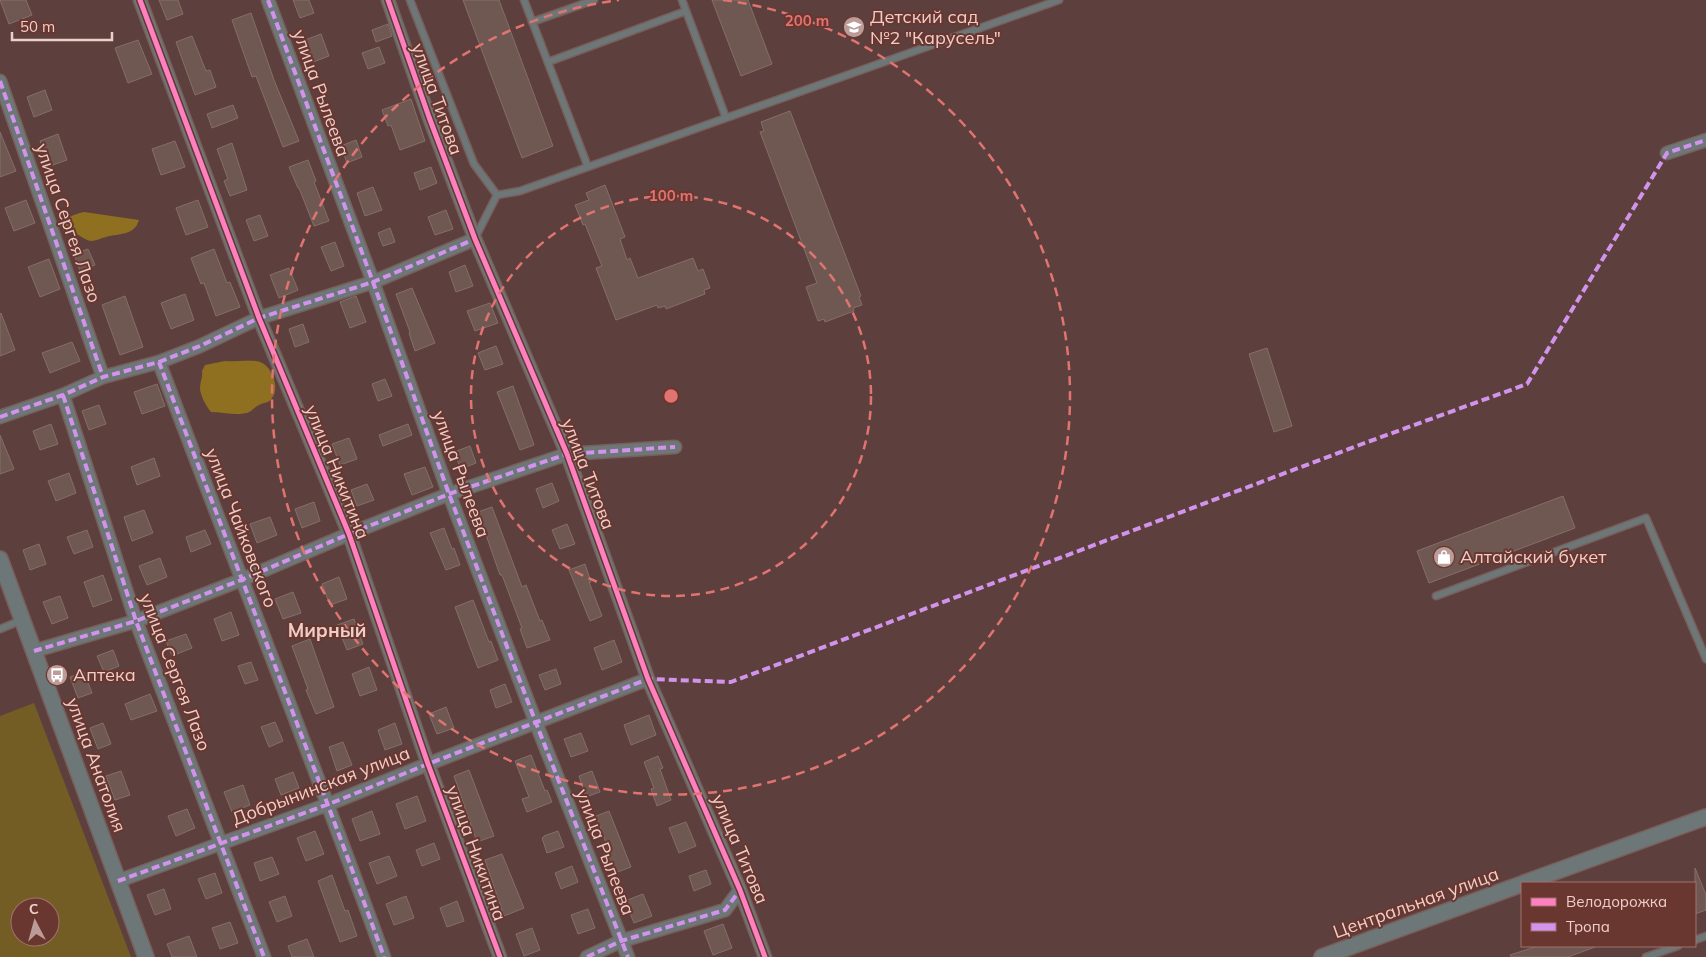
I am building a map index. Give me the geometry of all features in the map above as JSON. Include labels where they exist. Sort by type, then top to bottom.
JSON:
[{"type":"street","name":"улица Никитина","points":[[140,0],[259,318],[349,534],[428,764],[500,957]]},
{"type":"street","name":"улица Рылеева","points":[[268,0],[373,282],[449,494],[628,957]]},
{"type":"street","name":"улица Титова","points":[[388,0],[429,118],[475,239],[567,454],[648,679],[740,890],[764,957]]},
{"type":"street","name":"улица Сергея Лазо","points":[[0,80],[103,377]]},
{"type":"street","points":[[1667,153],[1706,140]]},
{"type":"street","points":[[0,417],[63,395],[103,377],[159,362],[200,346],[259,318],[373,282],[475,239]]},
{"type":"street","name":"улица Чайковского","points":[[159,362],[241,580],[329,804],[384,957]]},
{"type":"street","name":"улица Сергея Лазо","points":[[63,395],[136,621],[264,957]]},
{"type":"street","points":[[34,651],[136,621],[449,494],[567,454],[675,448]]},
{"type":"street","name":"улица Анатолия","points":[[0,559],[146,957]]},
{"type":"street","name":"Добрынинская улица","points":[[118,881],[329,804],[648,679]]},
{"type":"street","name":"Центральная улица","points":[[1528,882],[1706,817]]},
{"type":"street","name":"Центральная улица","points":[[1322,957],[1521,885]]},
{"type":"street","points":[[587,957],[622,941],[725,910],[740,890]]},
{"type":"lane","points":[[410,0],[474,164],[497,195]]},
{"type":"lane","points":[[524,0],[588,167]]},
{"type":"lane","points":[[532,22],[594,0]]},
{"type":"lane","points":[[682,0],[726,118]]},
{"type":"lane","points":[[497,195],[520,191],[1060,0]]},
{"type":"lane","points":[[548,62],[686,11]]},
{"type":"lane","points":[[475,239],[497,195]]},
{"type":"lane","points":[[1436,596],[1646,518],[1706,659]]},
{"type":"lane","points":[[0,629],[23,620]]},
{"type":"lane","points":[[1646,957],[1675,947]]},
{"type":"shaded area","points":[[84,212],[139,220],[134,229],[126,233],[93,241],[76,234],[64,233],[64,224],[68,218]]},
{"type":"shaded area","points":[[225,361],[253,361],[264,364],[274,378],[275,383],[274,394],[270,400],[257,406],[250,412],[242,414],[211,412],[200,391],[202,371],[205,365]]},
{"type":"shaded area","points":[[34,703],[131,957],[0,957],[0,716]]},
{"type":"building","points":[[0,0],[26,0],[32,15],[9,24]]},
{"type":"building","points":[[159,0],[178,0],[183,14],[167,20]]},
{"type":"building","points":[[293,0],[309,0],[314,13],[300,18]]},
{"type":"building","points":[[463,0],[499,0],[553,146],[522,158]]},
{"type":"building","points":[[712,0],[748,0],[772,64],[741,76]]},
{"type":"building","points":[[251,13],[274,80],[299,141],[283,147],[256,76],[252,77],[232,20]]},
{"type":"building","points":[[388,24],[392,36],[376,42],[372,30]]},
{"type":"building","points":[[321,34],[329,56],[313,62],[305,40]]},
{"type":"building","points":[[192,36],[206,71],[210,70],[216,87],[195,95],[176,42]]},
{"type":"building","points":[[138,40],[152,74],[128,83],[115,48]]},
{"type":"building","points":[[379,47],[385,63],[368,69],[362,53]]},
{"type":"building","points":[[45,90],[52,110],[34,117],[27,97]]},
{"type":"building","points":[[411,99],[425,141],[400,150],[391,125],[388,126],[382,110]]},
{"type":"building","points":[[233,105],[238,118],[212,128],[207,114]]},
{"type":"building","points":[[790,111],[861,296],[859,297],[862,305],[853,308],[854,311],[825,322],[824,319],[818,321],[806,287],[817,283],[760,132],[764,131],[761,122]]},
{"type":"building","points":[[0,132],[16,171],[0,177]]},
{"type":"building","points":[[58,134],[67,160],[50,166],[40,141]]},
{"type":"building","points":[[356,140],[362,157],[347,163],[341,146]]},
{"type":"building","points":[[175,141],[185,167],[161,175],[152,149]]},
{"type":"building","points":[[232,143],[247,190],[230,196],[224,181],[228,179],[217,149]]},
{"type":"building","points":[[308,160],[329,221],[314,226],[289,167]]},
{"type":"building","points":[[431,167],[437,183],[420,190],[414,173]]},
{"type":"building","points":[[605,185],[625,237],[620,239],[627,260],[630,258],[638,278],[693,258],[698,271],[703,269],[710,288],[704,290],[705,294],[666,309],[665,306],[658,308],[657,305],[616,320],[596,268],[602,266],[575,205],[589,200],[586,193]]},
{"type":"building","points":[[373,187],[382,210],[365,216],[357,193]]},
{"type":"building","points":[[26,200],[35,223],[14,231],[5,208]]},
{"type":"building","points":[[198,200],[208,227],[186,235],[176,208]]},
{"type":"building","points":[[446,210],[453,229],[435,235],[428,217]]},
{"type":"building","points":[[260,215],[268,236],[254,241],[246,220]]},
{"type":"building","points":[[390,228],[395,242],[383,246],[378,233]]},
{"type":"building","points":[[335,242],[344,266],[331,271],[321,247]]},
{"type":"building","points":[[88,249],[95,265],[80,271],[74,254]]},
{"type":"building","points":[[214,249],[227,283],[230,282],[240,307],[216,316],[204,283],[201,284],[191,258]]},
{"type":"building","points":[[49,259],[60,289],[40,297],[28,267]]},
{"type":"building","points":[[465,265],[473,286],[456,292],[449,272]]},
{"type":"building","points":[[289,268],[298,290],[279,298],[270,275]]},
{"type":"building","points":[[412,288],[435,343],[415,351],[396,294]]},
{"type":"building","points":[[185,294],[194,320],[171,329],[161,303]]},
{"type":"building","points":[[125,296],[143,347],[120,355],[102,305]]},
{"type":"building","points":[[356,296],[366,322],[350,328],[340,302]]},
{"type":"building","points":[[490,303],[498,323],[475,331],[467,311]]},
{"type":"building","points":[[0,314],[15,350],[0,356]]},
{"type":"building","points":[[303,324],[309,342],[295,347],[289,329]]},
{"type":"building","points":[[72,342],[80,361],[50,373],[42,353]]},
{"type":"building","points":[[496,346],[503,364],[485,370],[478,353]]},
{"type":"building","points":[[1267,348],[1292,426],[1274,432],[1249,354]]},
{"type":"building","points":[[385,379],[392,396],[378,401],[372,384]]},
{"type":"building","points":[[157,384],[165,406],[142,414],[134,392]]},
{"type":"building","points":[[513,386],[534,445],[520,450],[497,392]]},
{"type":"building","points":[[99,405],[106,424],[89,430],[82,411]]},
{"type":"building","points":[[51,424],[58,444],[40,450],[33,431]]},
{"type":"building","points":[[408,424],[412,435],[383,446],[379,435]]},
{"type":"building","points":[[0,435],[14,469],[0,474]]},
{"type":"building","points":[[349,438],[357,459],[340,465],[332,444]]},
{"type":"building","points":[[470,446],[476,463],[461,469],[454,452]]},
{"type":"building","points":[[154,458],[160,476],[137,485],[131,467]]},
{"type":"building","points":[[425,467],[433,487],[412,495],[404,474]]},
{"type":"building","points":[[69,473],[76,493],[56,501],[48,481]]},
{"type":"building","points":[[552,483],[559,501],[543,508],[536,489]]},
{"type":"building","points":[[367,484],[374,500],[357,506],[351,490]]},
{"type":"building","points":[[1563,496],[1575,528],[1429,583],[1417,551]]},
{"type":"building","points":[[314,502],[320,521],[302,528],[295,509]]},
{"type":"building","points":[[492,507],[522,587],[526,585],[540,621],[542,620],[550,640],[527,648],[520,629],[522,628],[502,575],[500,575],[478,512]]},
{"type":"building","points":[[144,510],[153,533],[132,541],[124,517]]},
{"type":"building","points":[[270,517],[277,535],[257,543],[250,524]]},
{"type":"building","points":[[567,524],[575,544],[560,549],[552,530]]},
{"type":"building","points":[[444,528],[460,565],[446,570],[430,533]]},
{"type":"building","points":[[87,530],[93,547],[74,554],[67,537]]},
{"type":"building","points":[[205,530],[211,544],[191,552],[186,537]]},
{"type":"building","points":[[39,544],[46,564],[30,570],[23,550]]},
{"type":"building","points":[[160,558],[167,577],[147,585],[139,566]]},
{"type":"building","points":[[585,564],[591,582],[589,582],[602,616],[590,621],[569,570]]},
{"type":"building","points":[[103,575],[112,600],[93,607],[84,582]]},
{"type":"building","points":[[339,577],[347,599],[330,605],[322,584]]},
{"type":"building","points":[[293,592],[301,613],[283,619],[275,599]]},
{"type":"building","points":[[60,596],[68,618],[52,624],[43,602]]},
{"type":"building","points":[[473,600],[498,660],[478,668],[455,607]]},
{"type":"building","points":[[231,612],[239,635],[222,641],[214,619]]},
{"type":"building","points":[[354,619],[363,644],[347,650],[337,625]]},
{"type":"building","points":[[186,634],[192,648],[172,656],[166,641]]},
{"type":"building","points":[[310,639],[334,707],[316,714],[292,646]]},
{"type":"building","points":[[614,640],[622,662],[602,670],[594,648]]},
{"type":"building","points":[[113,650],[119,666],[104,672],[97,656]]},
{"type":"building","points":[[251,662],[258,680],[245,684],[238,666]]},
{"type":"building","points":[[369,667],[377,690],[360,696],[352,674]]},
{"type":"building","points":[[556,669],[561,684],[545,690],[539,675]]},
{"type":"building","points":[[84,672],[92,693],[78,698],[70,677]]},
{"type":"building","points":[[505,684],[512,702],[496,708],[490,690]]},
{"type":"building","points":[[150,694],[157,711],[131,720],[125,704]]},
{"type":"building","points":[[446,707],[454,728],[437,734],[429,714]]},
{"type":"building","points":[[649,715],[656,735],[631,745],[624,725]]},
{"type":"building","points":[[275,722],[283,741],[269,747],[261,727]]},
{"type":"building","points":[[103,723],[111,744],[98,749],[90,728]]},
{"type":"building","points":[[395,723],[402,744],[385,750],[378,730]]},
{"type":"building","points":[[581,733],[588,751],[571,757],[564,739]]},
{"type":"building","points":[[343,742],[352,765],[337,771],[329,747]]},
{"type":"building","points":[[531,755],[545,791],[547,790],[552,802],[527,812],[522,799],[529,797],[515,761]]},
{"type":"building","points":[[658,756],[663,768],[660,769],[671,800],[657,806],[651,789],[654,788],[644,762]]},
{"type":"building","points":[[469,770],[494,836],[477,842],[454,776]]},
{"type":"building","points":[[121,771],[130,795],[115,800],[106,776]]},
{"type":"building","points":[[592,771],[600,792],[586,797],[579,776]]},
{"type":"building","points":[[293,772],[299,788],[281,795],[275,779]]},
{"type":"building","points":[[243,785],[250,805],[232,812],[224,792]]},
{"type":"building","points":[[417,796],[426,821],[405,829],[396,804]]},
{"type":"building","points":[[187,809],[195,828],[176,836],[168,816]]},
{"type":"building","points":[[372,811],[380,834],[360,841],[352,819]]},
{"type":"building","points":[[609,811],[631,867],[612,874],[603,850],[608,848],[596,816]]},
{"type":"building","points":[[686,822],[696,846],[679,853],[669,828]]},
{"type":"building","points":[[315,831],[324,854],[306,861],[297,838]]},
{"type":"building","points":[[558,831],[564,847],[547,853],[542,838]]},
{"type":"building","points":[[434,843],[440,859],[422,866],[416,850]]},
{"type":"building","points":[[502,854],[524,908],[504,916],[485,860]]},
{"type":"building","points":[[389,856],[397,876],[377,884],[369,863]]},
{"type":"building","points":[[272,857],[279,874],[260,881],[254,863]]},
{"type":"building","points":[[572,866],[578,882],[561,889],[555,873]]},
{"type":"building","points":[[1695,868],[1706,895],[1706,910],[1696,914],[1696,882]]},
{"type":"building","points":[[706,870],[711,884],[694,891],[689,876]]},
{"type":"building","points":[[215,873],[222,893],[206,899],[198,879]]},
{"type":"building","points":[[332,875],[345,911],[348,910],[357,936],[340,942],[318,881]]},
{"type":"building","points":[[164,889],[171,909],[155,915],[147,895]]},
{"type":"building","points":[[643,894],[652,916],[634,923],[625,901]]},
{"type":"building","points":[[285,896],[292,916],[277,922],[269,902]]},
{"type":"building","points":[[406,896],[414,918],[394,925],[386,904]]},
{"type":"building","points":[[457,901],[464,921],[447,927],[440,908]]},
{"type":"building","points":[[588,909],[595,928],[578,934],[571,915]]},
{"type":"building","points":[[230,922],[238,943],[220,949],[212,928]]},
{"type":"building","points":[[723,924],[732,948],[713,955],[704,931]]},
{"type":"building","points":[[532,928],[540,950],[524,956],[516,934]]},
{"type":"building","points":[[189,936],[197,957],[172,957],[167,944]]},
{"type":"building","points":[[307,939],[314,957],[292,957],[288,946]]},
{"type":"building","points":[[1535,947],[1595,947],[1568,957],[1511,957],[1510,955]]},
{"type":"marked path","points":[[268,0],[373,282],[449,494],[628,957]]},
{"type":"marked path","points":[[0,81],[103,377]]},
{"type":"marked path","points":[[118,881],[329,804],[648,679],[731,682],[1362,444],[1527,384],[1667,153],[1706,140]]},
{"type":"marked path","points":[[159,362],[200,346],[259,318],[373,282],[475,239]]},
{"type":"marked path","points":[[0,417],[63,395],[103,377],[159,362],[384,957]]},
{"type":"marked path","points":[[63,395],[136,621],[264,957]]},
{"type":"marked path","points":[[34,651],[136,621],[449,494],[567,454],[675,447]]},
{"type":"marked path","points":[[587,957],[621,941],[725,910],[740,890]]},
{"type":"cycle path","points":[[140,0],[259,318],[349,534],[428,764],[500,957]]},
{"type":"cycle path","points":[[388,0],[475,239],[567,454],[648,679],[740,890],[765,957]]},
{"type":"place","name":"Детский сад №2 \"Карусель\"","points":[[854,27]]},
{"type":"place","name":"Алтайский букет","points":[[1444,557]]},
{"type":"place","name":"Аптека","points":[[57,675]]},
{"type":"district","name":"Мирный","points":[[327,630]]}]
